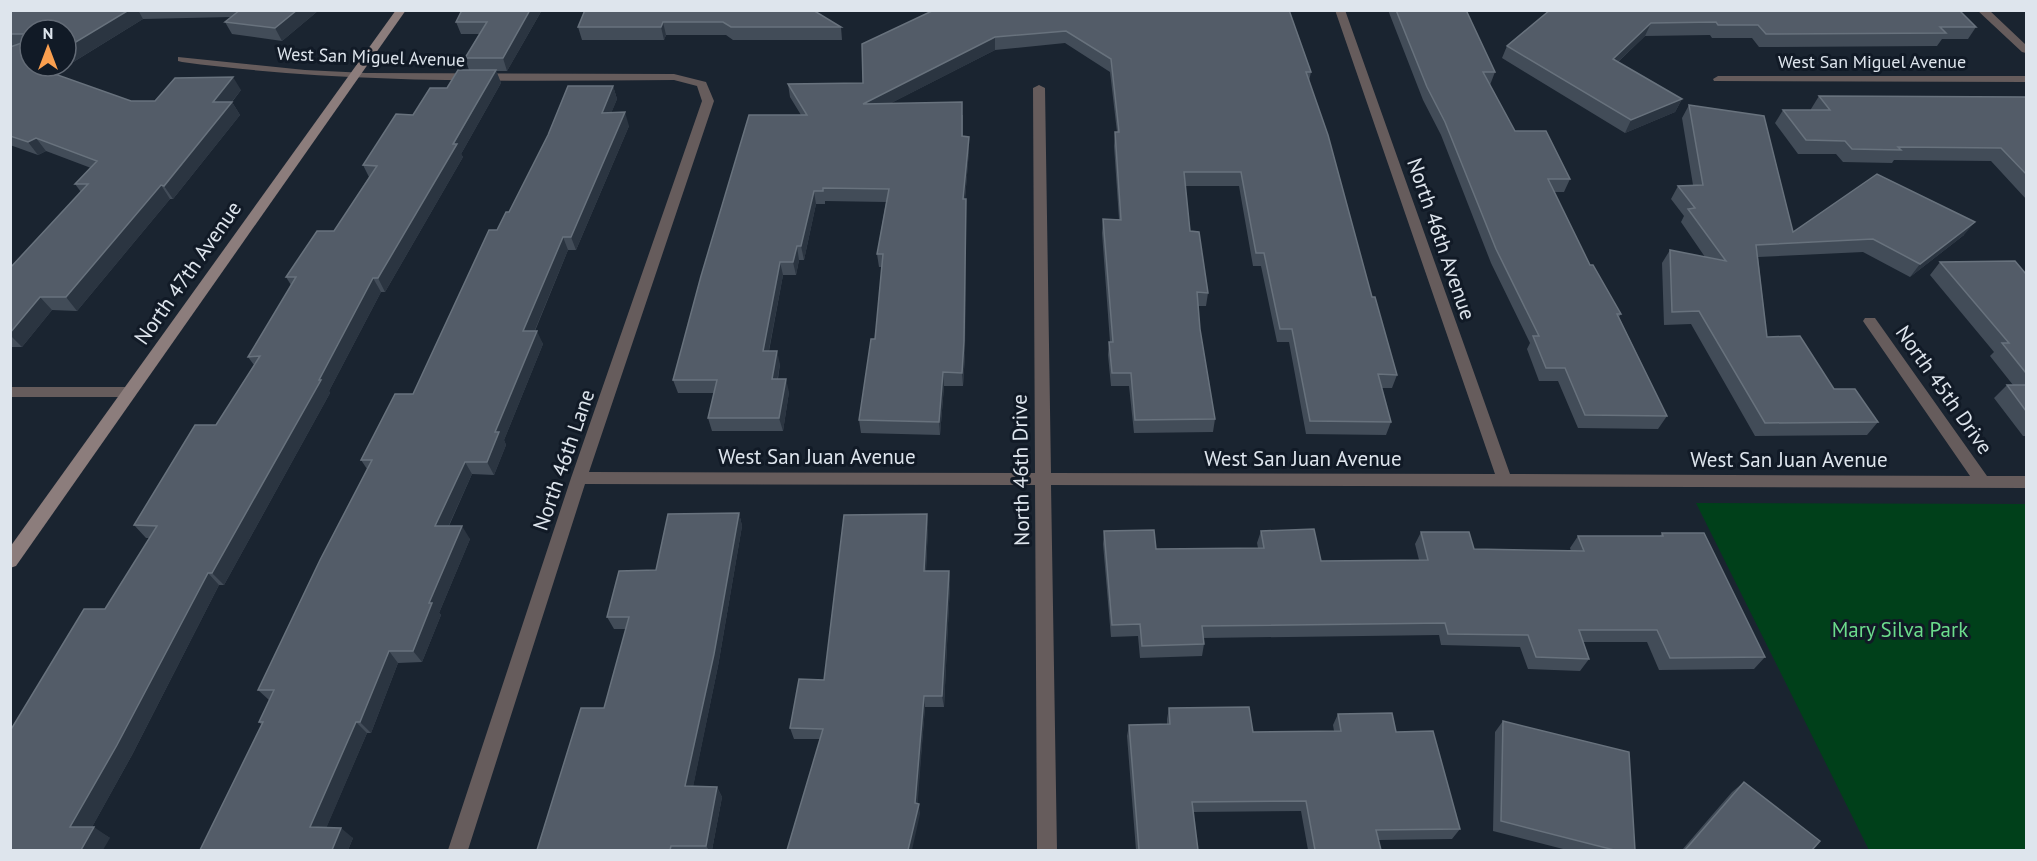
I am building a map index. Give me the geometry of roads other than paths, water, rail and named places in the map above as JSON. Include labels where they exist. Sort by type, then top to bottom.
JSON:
[{"type":"street","name":"North 47th Avenue","points":[[10,561],[401,10]]},
{"type":"street","name":"North 46th Avenue","points":[[1340,10],[1505,480]]},
{"type":"street","points":[[1982,10],[2026,50]]},
{"type":"street","name":"West San Miguel Avenue","points":[[182,59],[230,66],[355,76],[674,76],[702,84]]},
{"type":"street","name":"West San Miguel Avenue","points":[[1718,79],[2026,79]]},
{"type":"street","name":"North 46th Lane","points":[[458,850],[579,478],[708,100],[702,84]]},
{"type":"street","name":"North 46th Drive","points":[[1039,88],[1047,850]]},
{"type":"street","name":"North 45th Drive","points":[[1870,321],[1983,482]]},
{"type":"street","points":[[10,392],[130,392]]},
{"type":"street","name":"West San Juan Avenue","points":[[579,478],[2026,482]]},
{"type":"park label","name":"Mary Silva Park","points":[[1900,630]]}]
